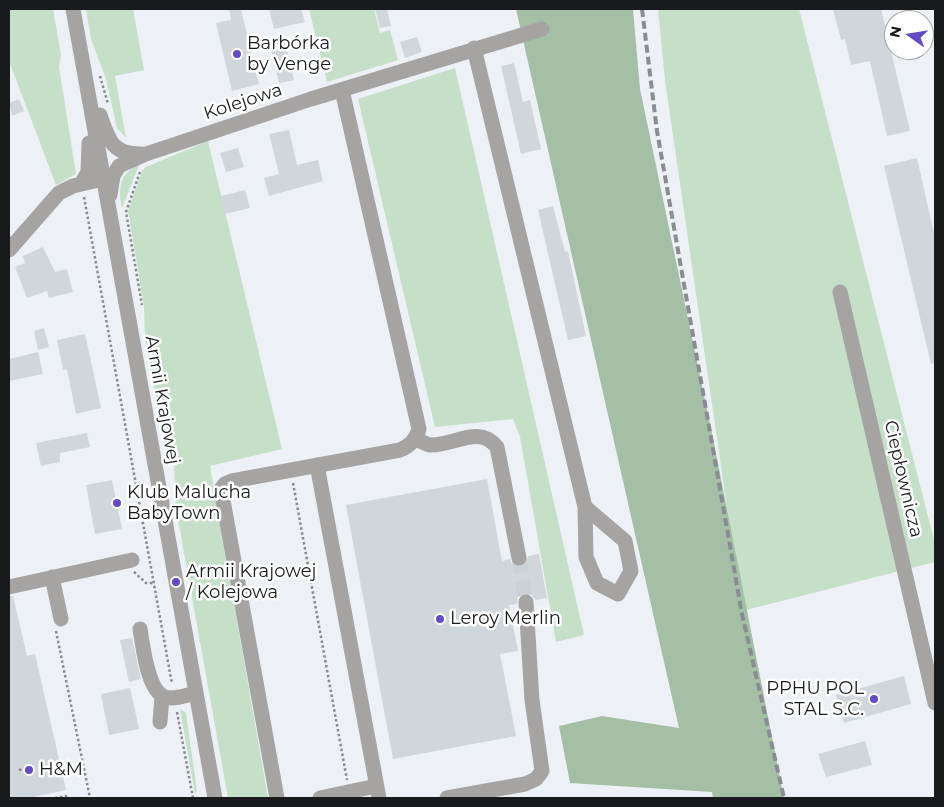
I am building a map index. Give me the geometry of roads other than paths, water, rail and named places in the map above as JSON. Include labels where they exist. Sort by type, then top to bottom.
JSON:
[{"type":"street","name":"Armii Krajowej","points":[[73,9],[215,798]]},
{"type":"street","name":"Kolejowa","points":[[108,207],[113,176],[119,166],[146,154],[474,48],[542,29]]},
{"type":"street","points":[[474,48],[585,507],[586,557],[597,583],[618,594],[631,571],[625,541],[585,507]]},
{"type":"street","points":[[85,73],[107,136],[114,146],[128,154],[146,154]]},
{"type":"street","points":[[82,189],[90,161],[85,73]]},
{"type":"street","points":[[277,798],[222,490],[225,484],[232,481],[400,450],[416,439],[419,429],[342,90]]},
{"type":"street","points":[[9,250],[58,193],[82,189],[103,179]]},
{"type":"street","points":[[82,189],[96,192],[108,207]]},
{"type":"street","name":"Ciepłownicza","points":[[840,292],[935,703]]},
{"type":"street","points":[[416,439],[430,445],[480,435],[491,439],[497,446],[519,558]]},
{"type":"street","points":[[317,465],[378,792],[350,793],[320,798]]},
{"type":"street","points":[[9,587],[132,560]]},
{"type":"street","points":[[52,578],[58,621]]},
{"type":"street","points":[[447,798],[525,784],[536,779],[542,772],[532,700],[526,602]]},
{"type":"street","points":[[140,629],[152,686],[168,697],[196,693]]},
{"type":"street","points":[[160,722],[168,697]]},
{"type":"tunnel","points":[[519,558],[526,602]]},
{"type":"railway","points":[[642,9],[657,131],[742,614],[784,798]]},
{"type":"place","name":"Barbórka by Venge","points":[[237,54]]},
{"type":"place","name":"Klub Malucha BabyTown","points":[[117,503]]},
{"type":"place","name":"Armii Krajowej / Kolejowa","points":[[176,582]]},
{"type":"place","name":"Leroy Merlin","points":[[440,619]]},
{"type":"place","name":"PPHU POL STAL S.C.","points":[[874,699]]},
{"type":"place","name":"H&M","points":[[29,770]]}]
